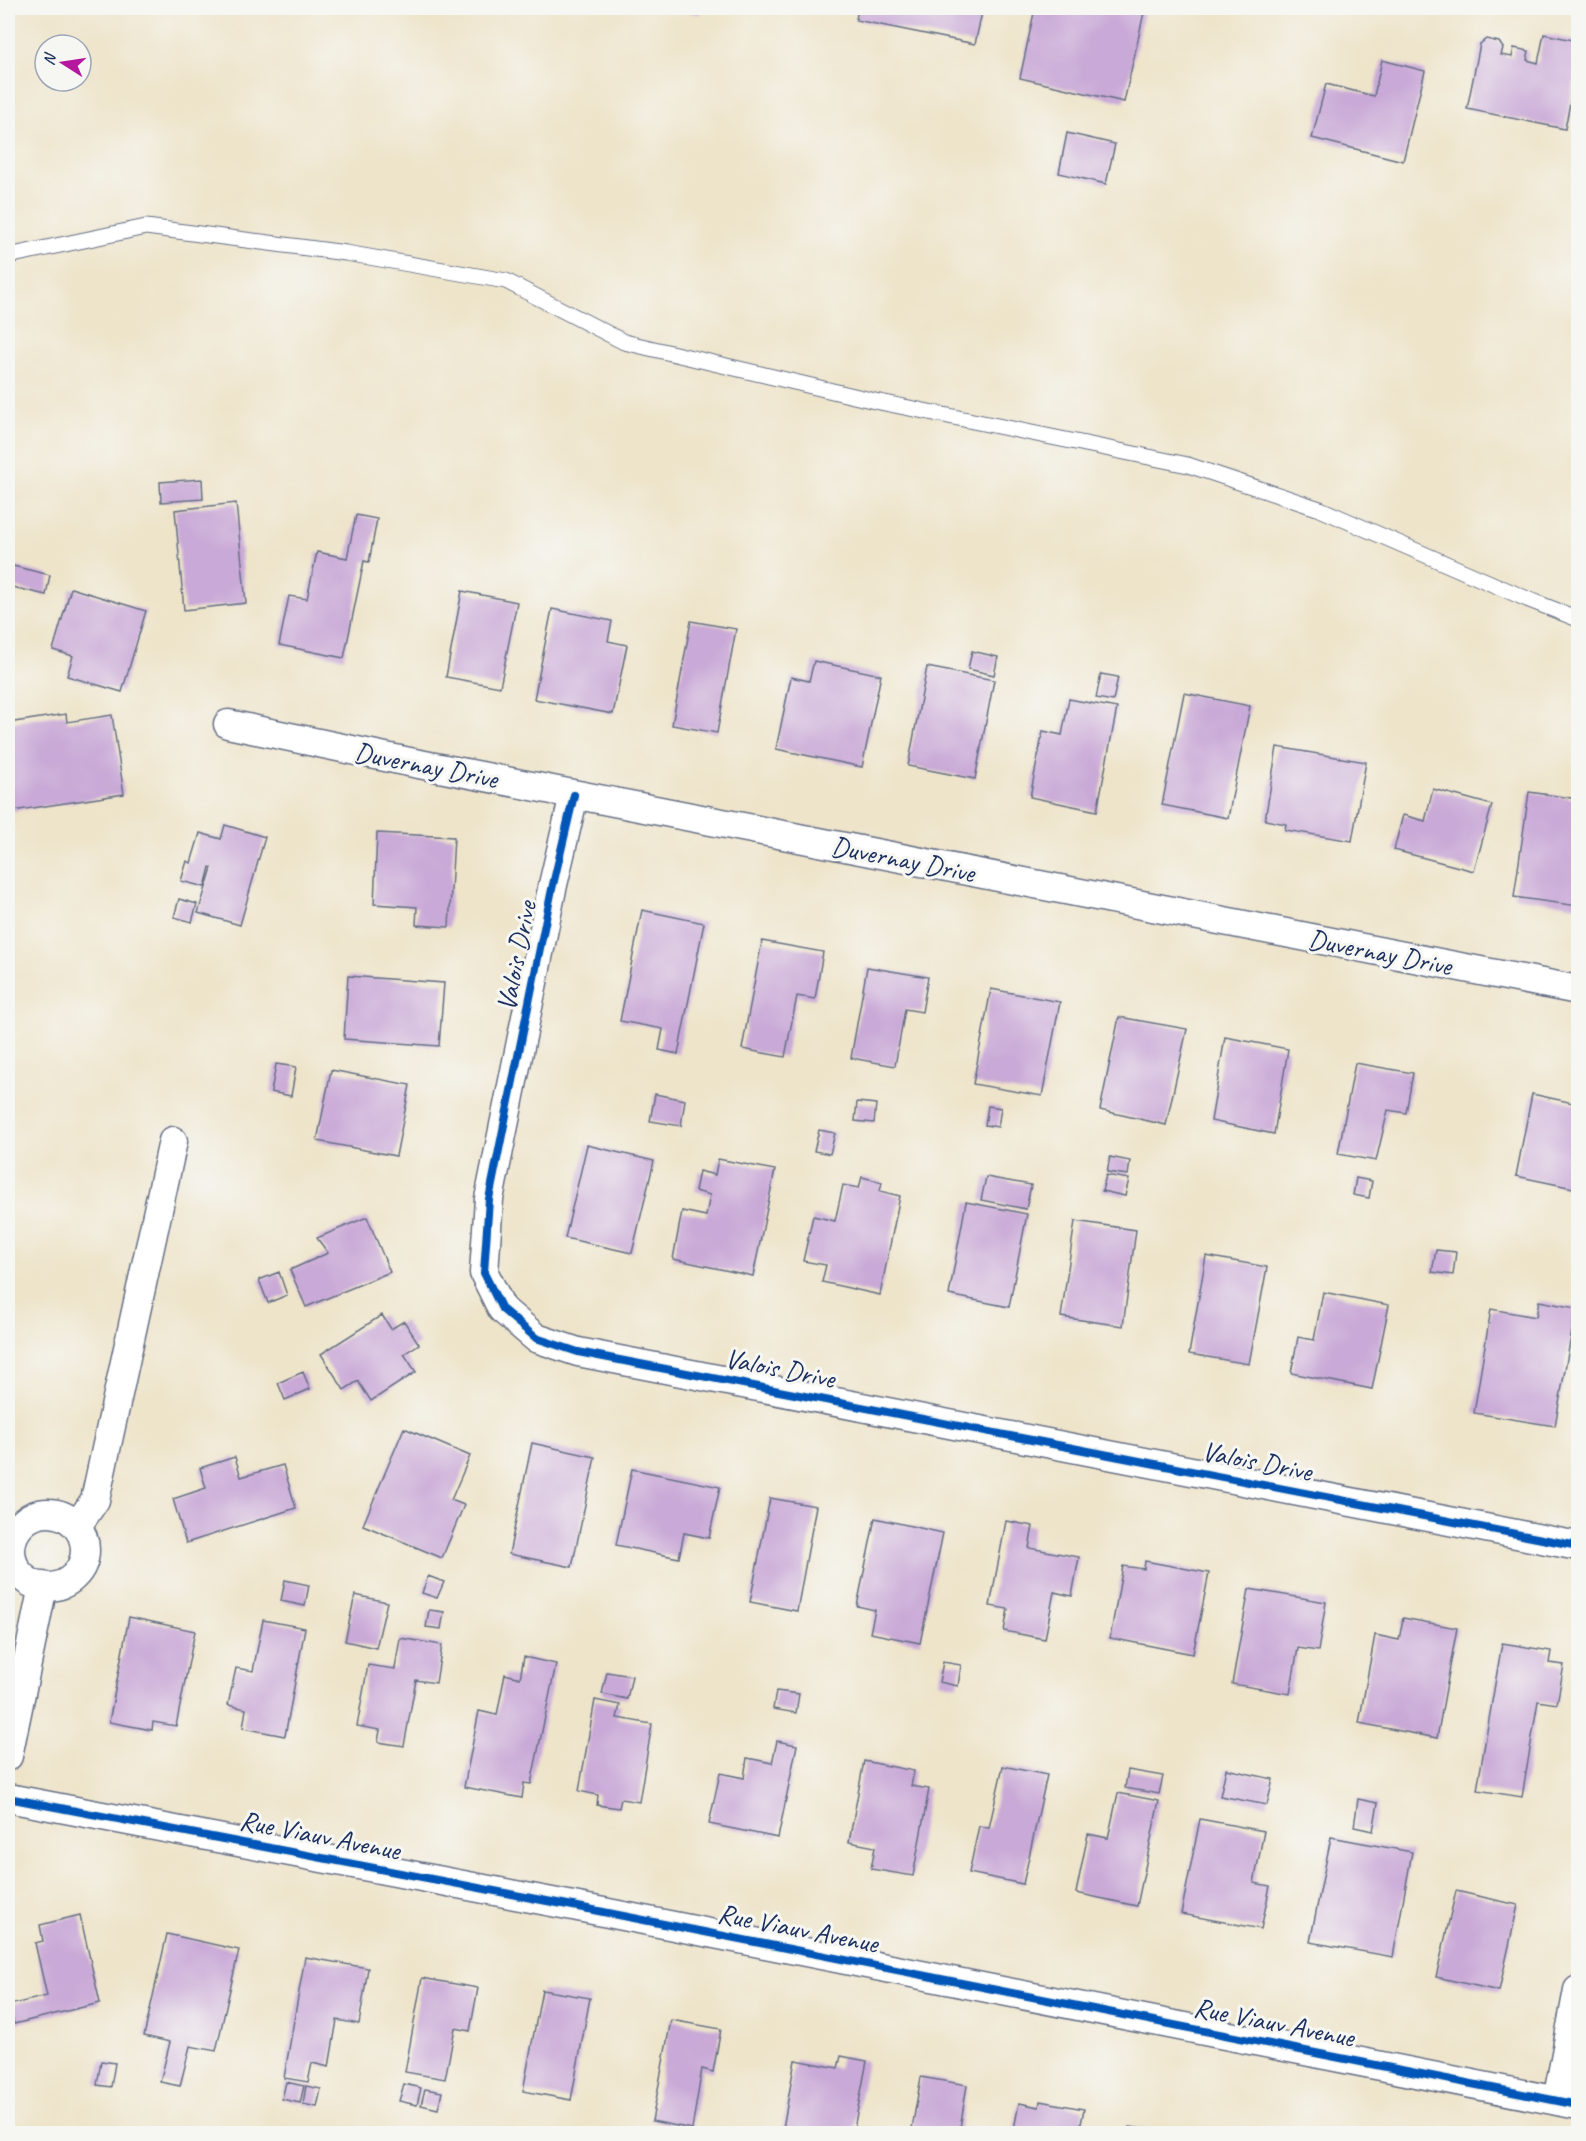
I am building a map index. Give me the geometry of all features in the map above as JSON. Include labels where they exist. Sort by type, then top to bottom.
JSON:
[{"type":"street","name":"Duvernay Drive","points":[[228,724],[574,795],[1578,990]]},
{"type":"street","name":"Valois Drive","points":[[574,795],[552,889],[489,1199],[484,1273],[502,1309],[536,1338],[578,1352],[1578,1546]]},
{"type":"street","points":[[77,1526],[95,1500],[173,1141]]},
{"type":"street","points":[[56,1513],[67,1517],[77,1526],[86,1549],[77,1573],[68,1581],[56,1586],[32,1583],[22,1576],[12,1556],[12,1544],[16,1533],[31,1516],[56,1513]]},
{"type":"street","points":[[8,1756],[43,1586]]},
{"type":"street","name":"Rue Viauv Avenue","points":[[8,1798],[573,1906],[1568,2103]]},
{"type":"street","points":[[1568,2103],[1578,1990]]},
{"type":"lane","points":[[8,256],[146,227],[346,253],[506,280],[624,342],[875,401],[1188,465],[1320,509],[1578,619]]},
{"type":"building","points":[[675,8],[701,8],[699,14]]},
{"type":"building","points":[[858,8],[983,8],[975,44],[856,20]]},
{"type":"building","points":[[1035,8],[1145,8],[1124,102],[1020,78]]},
{"type":"building","points":[[1544,34],[1578,41],[1578,61],[1565,129],[1467,109],[1480,44],[1486,39],[1499,42],[1503,48],[1501,55],[1512,57],[1514,48],[1529,51],[1527,60],[1538,63]]},
{"type":"building","points":[[1382,60],[1425,71],[1403,161],[1312,138],[1326,84],[1374,96]]},
{"type":"building","points":[[1067,133],[1115,144],[1106,184],[1059,173]]},
{"type":"building","points":[[202,479],[203,499],[161,502],[160,482]]},
{"type":"building","points":[[236,503],[246,603],[184,610],[175,510]]},
{"type":"building","points":[[356,515],[377,519],[369,562],[364,561],[344,658],[279,645],[289,596],[307,599],[317,552],[347,558]]},
{"type":"building","points":[[9,565],[50,575],[46,595],[8,586]]},
{"type":"building","points":[[71,588],[146,611],[122,692],[67,676],[73,656],[53,650]]},
{"type":"building","points":[[462,591],[517,602],[500,687],[446,677]]},
{"type":"building","points":[[552,609],[612,621],[608,641],[627,645],[613,714],[534,699]]},
{"type":"building","points":[[691,621],[736,629],[717,733],[672,725]]},
{"type":"building","points":[[972,651],[998,657],[994,675],[968,669]]},
{"type":"building","points":[[814,661],[881,675],[862,767],[776,749],[791,677],[809,681]]},
{"type":"building","points":[[927,667],[994,680],[975,779],[908,766]]},
{"type":"building","points":[[1101,674],[1118,677],[1113,701],[1096,698]]},
{"type":"building","points":[[1184,693],[1250,706],[1228,818],[1162,805]]},
{"type":"building","points":[[1069,699],[1117,708],[1097,811],[1030,797],[1043,731],[1062,735]]},
{"type":"building","points":[[66,714],[67,722],[112,715],[124,794],[13,811],[12,804],[8,805],[8,723]]},
{"type":"building","points":[[1277,747],[1366,762],[1352,841],[1285,830],[1286,824],[1265,820]]},
{"type":"building","points":[[1433,789],[1492,805],[1474,871],[1394,850],[1403,815],[1425,821]]},
{"type":"building","points":[[1529,792],[1578,799],[1578,906],[1514,897]]},
{"type":"building","points":[[225,825],[265,837],[240,925],[198,913],[212,868],[210,867],[205,887],[181,881],[187,861],[191,863],[200,833],[221,839]]},
{"type":"building","points":[[377,833],[454,837],[449,927],[416,925],[417,907],[374,904]]},
{"type":"building","points":[[179,899],[197,904],[192,922],[174,917]]},
{"type":"building","points":[[642,910],[704,923],[678,1054],[659,1050],[663,1029],[620,1021]]},
{"type":"building","points":[[762,941],[823,952],[815,999],[797,996],[785,1057],[742,1049]]},
{"type":"building","points":[[867,967],[928,977],[922,1012],[905,1009],[895,1066],[851,1058]]},
{"type":"building","points":[[348,976],[444,983],[439,1046],[344,1039]]},
{"type":"building","points":[[991,989],[1060,1002],[1042,1096],[973,1084]]},
{"type":"building","points":[[1119,1017],[1187,1029],[1166,1125],[1100,1110]]},
{"type":"building","points":[[1225,1037],[1288,1049],[1274,1134],[1211,1121]]},
{"type":"building","points":[[1355,1063],[1413,1073],[1406,1113],[1388,1110],[1376,1161],[1338,1154]]},
{"type":"building","points":[[276,1064],[296,1067],[291,1096],[271,1092]]},
{"type":"building","points":[[331,1070],[410,1085],[396,1156],[317,1141]]},
{"type":"building","points":[[655,1094],[685,1100],[681,1126],[650,1121]]},
{"type":"building","points":[[1532,1094],[1578,1104],[1578,1189],[1516,1176]]},
{"type":"building","points":[[857,1102],[876,1104],[874,1123],[855,1121]]},
{"type":"building","points":[[988,1106],[1001,1108],[998,1127],[985,1125]]},
{"type":"building","points":[[819,1130],[835,1133],[830,1154],[814,1151]]},
{"type":"building","points":[[587,1145],[654,1161],[632,1253],[565,1238]]},
{"type":"building","points":[[1110,1157],[1130,1161],[1128,1175],[1107,1172]]},
{"type":"building","points":[[718,1159],[775,1170],[753,1276],[673,1259],[682,1211],[706,1216],[710,1195],[695,1191],[699,1171],[715,1175]]},
{"type":"building","points":[[1106,1175],[1129,1179],[1125,1196],[1102,1191]]},
{"type":"building","points":[[862,1177],[882,1182],[880,1191],[900,1196],[880,1295],[822,1282],[826,1265],[803,1261],[813,1216],[835,1221],[843,1185],[859,1188]]},
{"type":"building","points":[[986,1177],[1031,1185],[1026,1209],[981,1200]]},
{"type":"building","points":[[1356,1178],[1372,1181],[1369,1198],[1353,1195]]},
{"type":"building","points":[[966,1202],[1027,1214],[1009,1307],[949,1295]]},
{"type":"building","points":[[367,1217],[390,1272],[306,1307],[290,1270],[328,1253],[317,1238]]},
{"type":"building","points":[[1075,1221],[1136,1230],[1123,1326],[1061,1317]]},
{"type":"building","points":[[1436,1250],[1456,1252],[1453,1275],[1432,1272]]},
{"type":"building","points":[[1206,1256],[1267,1267],[1249,1364],[1189,1354]]},
{"type":"building","points":[[279,1272],[287,1295],[268,1303],[259,1280]]},
{"type":"building","points":[[1323,1292],[1389,1305],[1372,1389],[1291,1373],[1298,1337],[1314,1340]]},
{"type":"building","points":[[1539,1301],[1576,1308],[1555,1426],[1474,1413],[1491,1309],[1536,1317]]},
{"type":"building","points":[[382,1315],[391,1329],[404,1321],[419,1344],[404,1354],[416,1372],[371,1401],[358,1381],[344,1390],[321,1354]]},
{"type":"building","points":[[303,1372],[310,1389],[285,1400],[278,1383]]},
{"type":"building","points":[[404,1428],[470,1456],[451,1500],[464,1505],[442,1558],[363,1525]]},
{"type":"building","points":[[532,1443],[595,1457],[572,1567],[509,1554]]},
{"type":"building","points":[[235,1457],[241,1477],[283,1465],[296,1508],[186,1543],[173,1499],[206,1488],[200,1468]]},
{"type":"building","points":[[632,1469],[720,1487],[709,1538],[684,1533],[679,1558],[616,1545]]},
{"type":"building","points":[[770,1498],[816,1506],[797,1611],[750,1602]]},
{"type":"building","points":[[875,1518],[943,1533],[920,1643],[870,1633],[875,1610],[857,1606]]},
{"type":"building","points":[[1006,1521],[1033,1526],[1029,1548],[1079,1557],[1072,1596],[1054,1592],[1045,1639],[1004,1631],[1008,1609],[990,1606]]},
{"type":"building","points":[[1145,1561],[1209,1573],[1193,1654],[1110,1638],[1123,1566],[1144,1569]]},
{"type":"building","points":[[428,1576],[444,1582],[437,1598],[422,1593]]},
{"type":"building","points":[[285,1580],[309,1585],[305,1606],[281,1601]]},
{"type":"building","points":[[1249,1589],[1326,1602],[1318,1651],[1298,1648],[1290,1694],[1232,1684]]},
{"type":"building","points":[[355,1595],[387,1602],[376,1648],[345,1641]]},
{"type":"building","points":[[429,1610],[444,1612],[441,1629],[426,1627]]},
{"type":"building","points":[[129,1617],[195,1631],[176,1726],[153,1722],[152,1730],[109,1722]]},
{"type":"building","points":[[1403,1618],[1457,1628],[1437,1738],[1359,1723],[1375,1635],[1399,1640]]},
{"type":"building","points":[[263,1620],[305,1628],[285,1736],[243,1728],[246,1709],[228,1705],[236,1668],[253,1671]]},
{"type":"building","points":[[400,1638],[442,1645],[436,1683],[416,1680],[404,1746],[378,1742],[380,1730],[357,1726],[368,1665],[395,1669]]},
{"type":"building","points":[[1502,1643],[1551,1651],[1549,1663],[1564,1665],[1557,1704],[1538,1701],[1522,1797],[1477,1790]]},
{"type":"building","points":[[524,1657],[556,1664],[531,1784],[524,1783],[522,1798],[464,1787],[479,1711],[497,1715],[505,1674],[520,1678]]},
{"type":"building","points":[[943,1662],[961,1665],[958,1686],[939,1682]]},
{"type":"building","points":[[607,1672],[632,1676],[627,1699],[602,1694]]},
{"type":"building","points":[[776,1691],[799,1694],[796,1713],[773,1709]]},
{"type":"building","points":[[595,1700],[620,1705],[617,1718],[652,1724],[639,1802],[621,1799],[619,1808],[597,1805],[598,1795],[579,1791]]},
{"type":"building","points":[[777,1741],[797,1745],[778,1838],[709,1824],[720,1773],[744,1778],[747,1758],[772,1763]]},
{"type":"building","points":[[864,1761],[914,1771],[911,1786],[929,1789],[913,1876],[871,1869],[875,1847],[849,1842]]},
{"type":"building","points":[[1003,1766],[1047,1775],[1023,1884],[969,1873],[979,1826],[989,1828]]},
{"type":"building","points":[[1226,1769],[1273,1779],[1267,1805],[1220,1796]]},
{"type":"building","points":[[1128,1770],[1163,1776],[1159,1794],[1125,1788]]},
{"type":"building","points":[[1118,1793],[1159,1801],[1137,1906],[1076,1893],[1088,1834],[1108,1838]]},
{"type":"building","points":[[1358,1799],[1378,1803],[1373,1831],[1354,1827]]},
{"type":"building","points":[[1200,1819],[1264,1831],[1254,1883],[1270,1886],[1261,1929],[1181,1914]]},
{"type":"building","points":[[1331,1837],[1412,1852],[1393,1957],[1310,1942]]},
{"type":"building","points":[[1456,1891],[1518,1905],[1499,1991],[1436,1977]]},
{"type":"building","points":[[80,1915],[100,2003],[14,2024],[9,2005],[47,1996],[35,1943],[43,1941],[40,1925]]},
{"type":"building","points":[[167,1934],[239,1950],[216,2051],[190,2046],[180,2086],[160,2082],[170,2042],[144,2036]]},
{"type":"building","points":[[305,1957],[368,1968],[359,2024],[337,2020],[329,2067],[312,2063],[308,2082],[284,2078]]},
{"type":"building","points":[[422,1978],[478,1988],[470,2031],[455,2028],[445,2079],[405,2072]]},
{"type":"building","points":[[542,1990],[590,1998],[571,2100],[523,2091]]},
{"type":"building","points":[[671,2020],[721,2029],[713,2072],[702,2069],[692,2129],[652,2121]]},
{"type":"building","points":[[841,2056],[867,2061],[853,2134],[782,2134],[795,2060],[838,2068]]},
{"type":"building","points":[[101,2061],[115,2063],[111,2087],[97,2085]]},
{"type":"building","points":[[921,2077],[967,2085],[959,2134],[911,2134]]},
{"type":"building","points":[[286,2082],[304,2086],[300,2103],[282,2099]]},
{"type":"building","points":[[404,2084],[421,2088],[417,2105],[399,2101]]},
{"type":"building","points":[[306,2086],[321,2089],[317,2107],[303,2104]]},
{"type":"building","points":[[425,2089],[442,2092],[438,2109],[421,2105]]},
{"type":"building","points":[[1040,2101],[1084,2109],[1079,2134],[1013,2134],[1019,2103],[1039,2107]]},
{"type":"building","points":[[1130,2127],[1159,2132],[1159,2134],[1129,2134]]},
{"type":"building","points":[[84,2129],[99,2132],[99,2134],[83,2134]]},
{"type":"cycle path","points":[[574,795],[552,889],[489,1199],[484,1273],[502,1309],[536,1338],[578,1352],[1578,1546]]},
{"type":"cycle path","points":[[8,1798],[573,1906],[1578,2105]]}]
